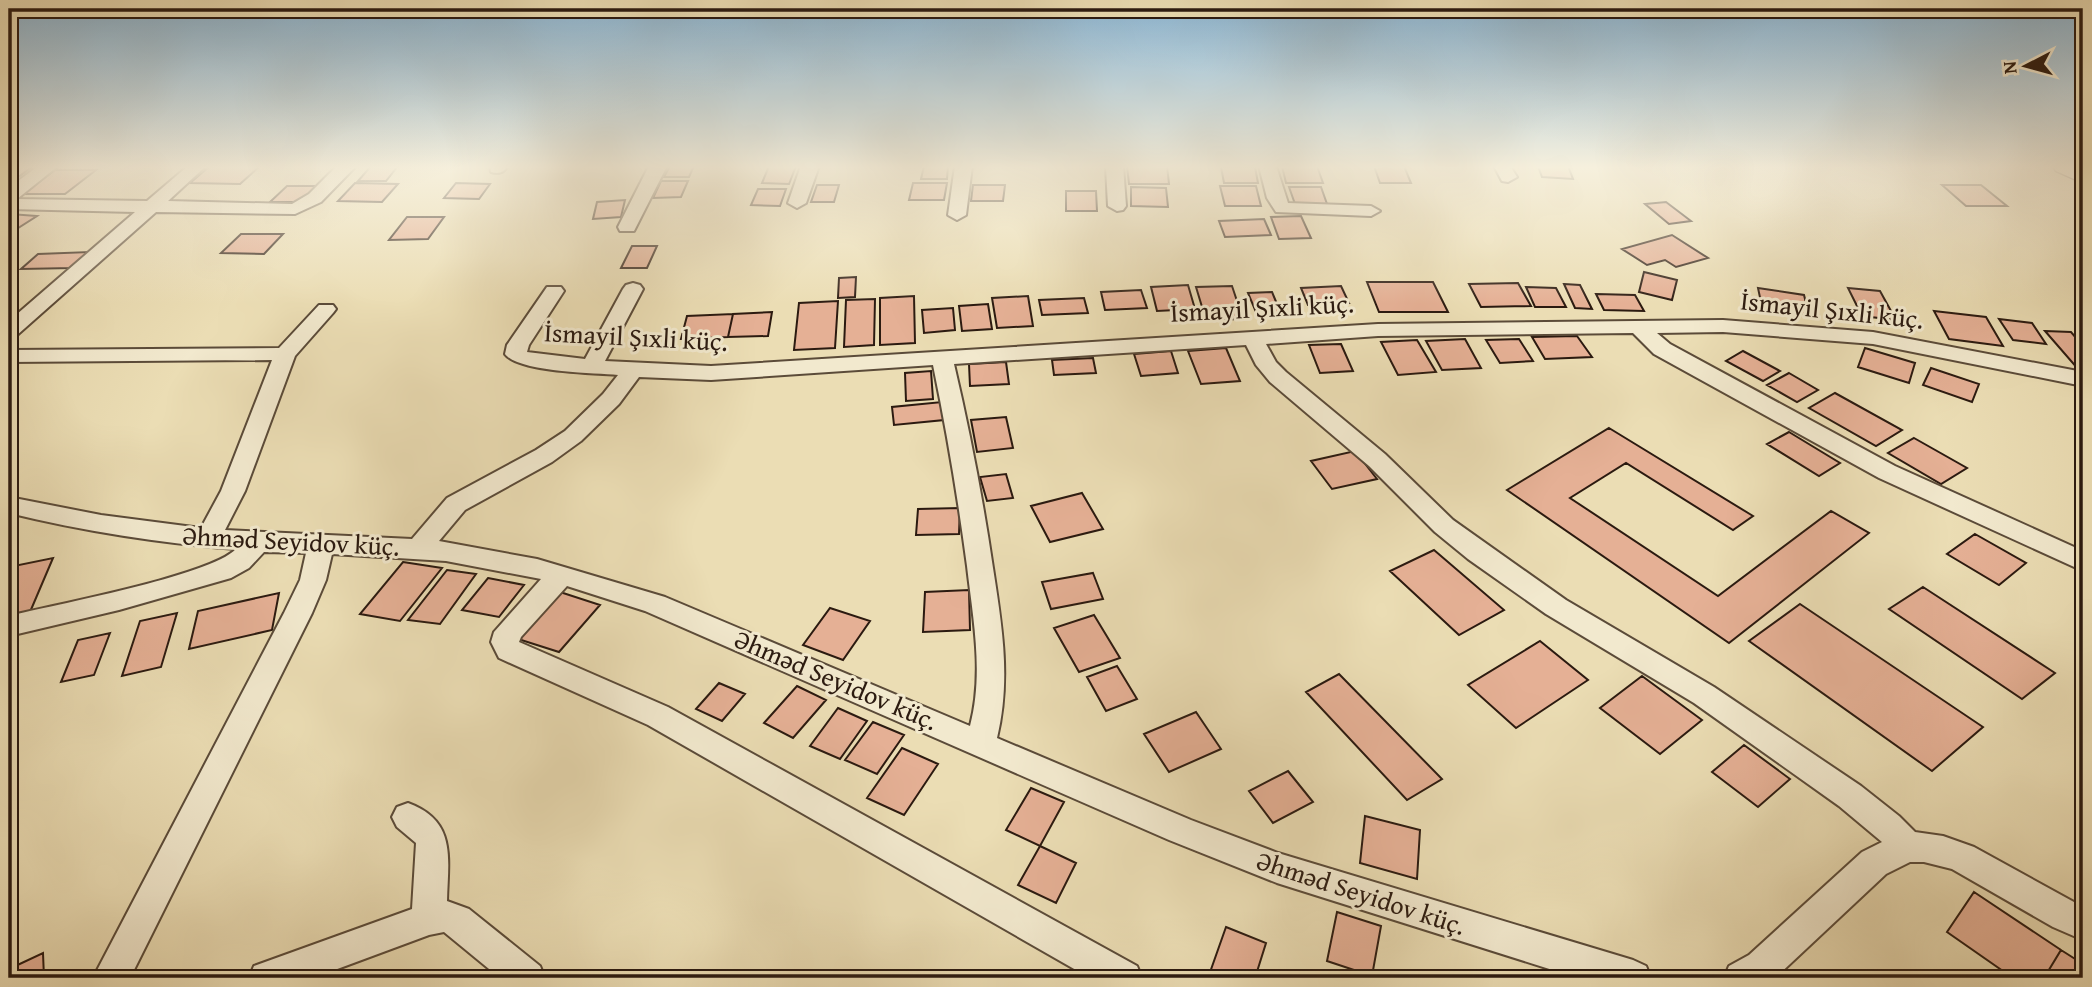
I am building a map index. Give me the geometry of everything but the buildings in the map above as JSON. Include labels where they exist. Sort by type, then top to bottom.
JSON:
[{"type":"street","points":[[9,332],[146,212]]},
{"type":"street","points":[[627,227],[635,212]]},
{"type":"street","points":[[592,365],[633,289]]},
{"type":"street","name":"İsmayil Şıxli küç.","points":[[554,291],[518,345],[516,354],[524,359],[633,370],[724,372],[1378,330],[1752,327],[1873,338],[2083,379]]},
{"type":"street","points":[[208,538],[233,491],[285,354],[326,309]]},
{"type":"street","points":[[1638,327],[1647,337],[1680,359],[1887,472],[2083,562]]},
{"type":"street","points":[[1252,337],[1267,365],[1278,377],[1377,460],[1444,526],[1556,607],[1696,690],[1850,796],[1908,847]]},
{"type":"street","points":[[9,356],[285,354]]},
{"type":"street","points":[[942,358],[971,496],[992,653],[990,710],[981,743]]},
{"type":"street","points":[[418,549],[456,504],[544,456],[573,436],[611,399],[633,370]]},
{"type":"street","name":"Əhməd Seyidov küç.","points":[[9,505],[130,529],[208,538],[418,549],[501,561],[607,587],[655,604],[1180,830],[1277,868],[1633,978]]},
{"type":"street","points":[[9,625],[132,597],[222,571],[240,561],[258,542]]},
{"type":"street","points":[[111,978],[293,625],[313,580],[321,544]]},
{"type":"street","points":[[561,575],[508,632],[505,642],[509,650],[658,716],[1124,978]]},
{"type":"street","points":[[408,817],[428,833],[432,843],[429,919]]},
{"type":"street","points":[[1742,978],[1761,967],[1874,863],[1891,852],[1908,847],[1934,848],[1961,858],[2083,924]]},
{"type":"street","points":[[267,978],[429,919],[444,916],[457,920],[527,978]]}]
